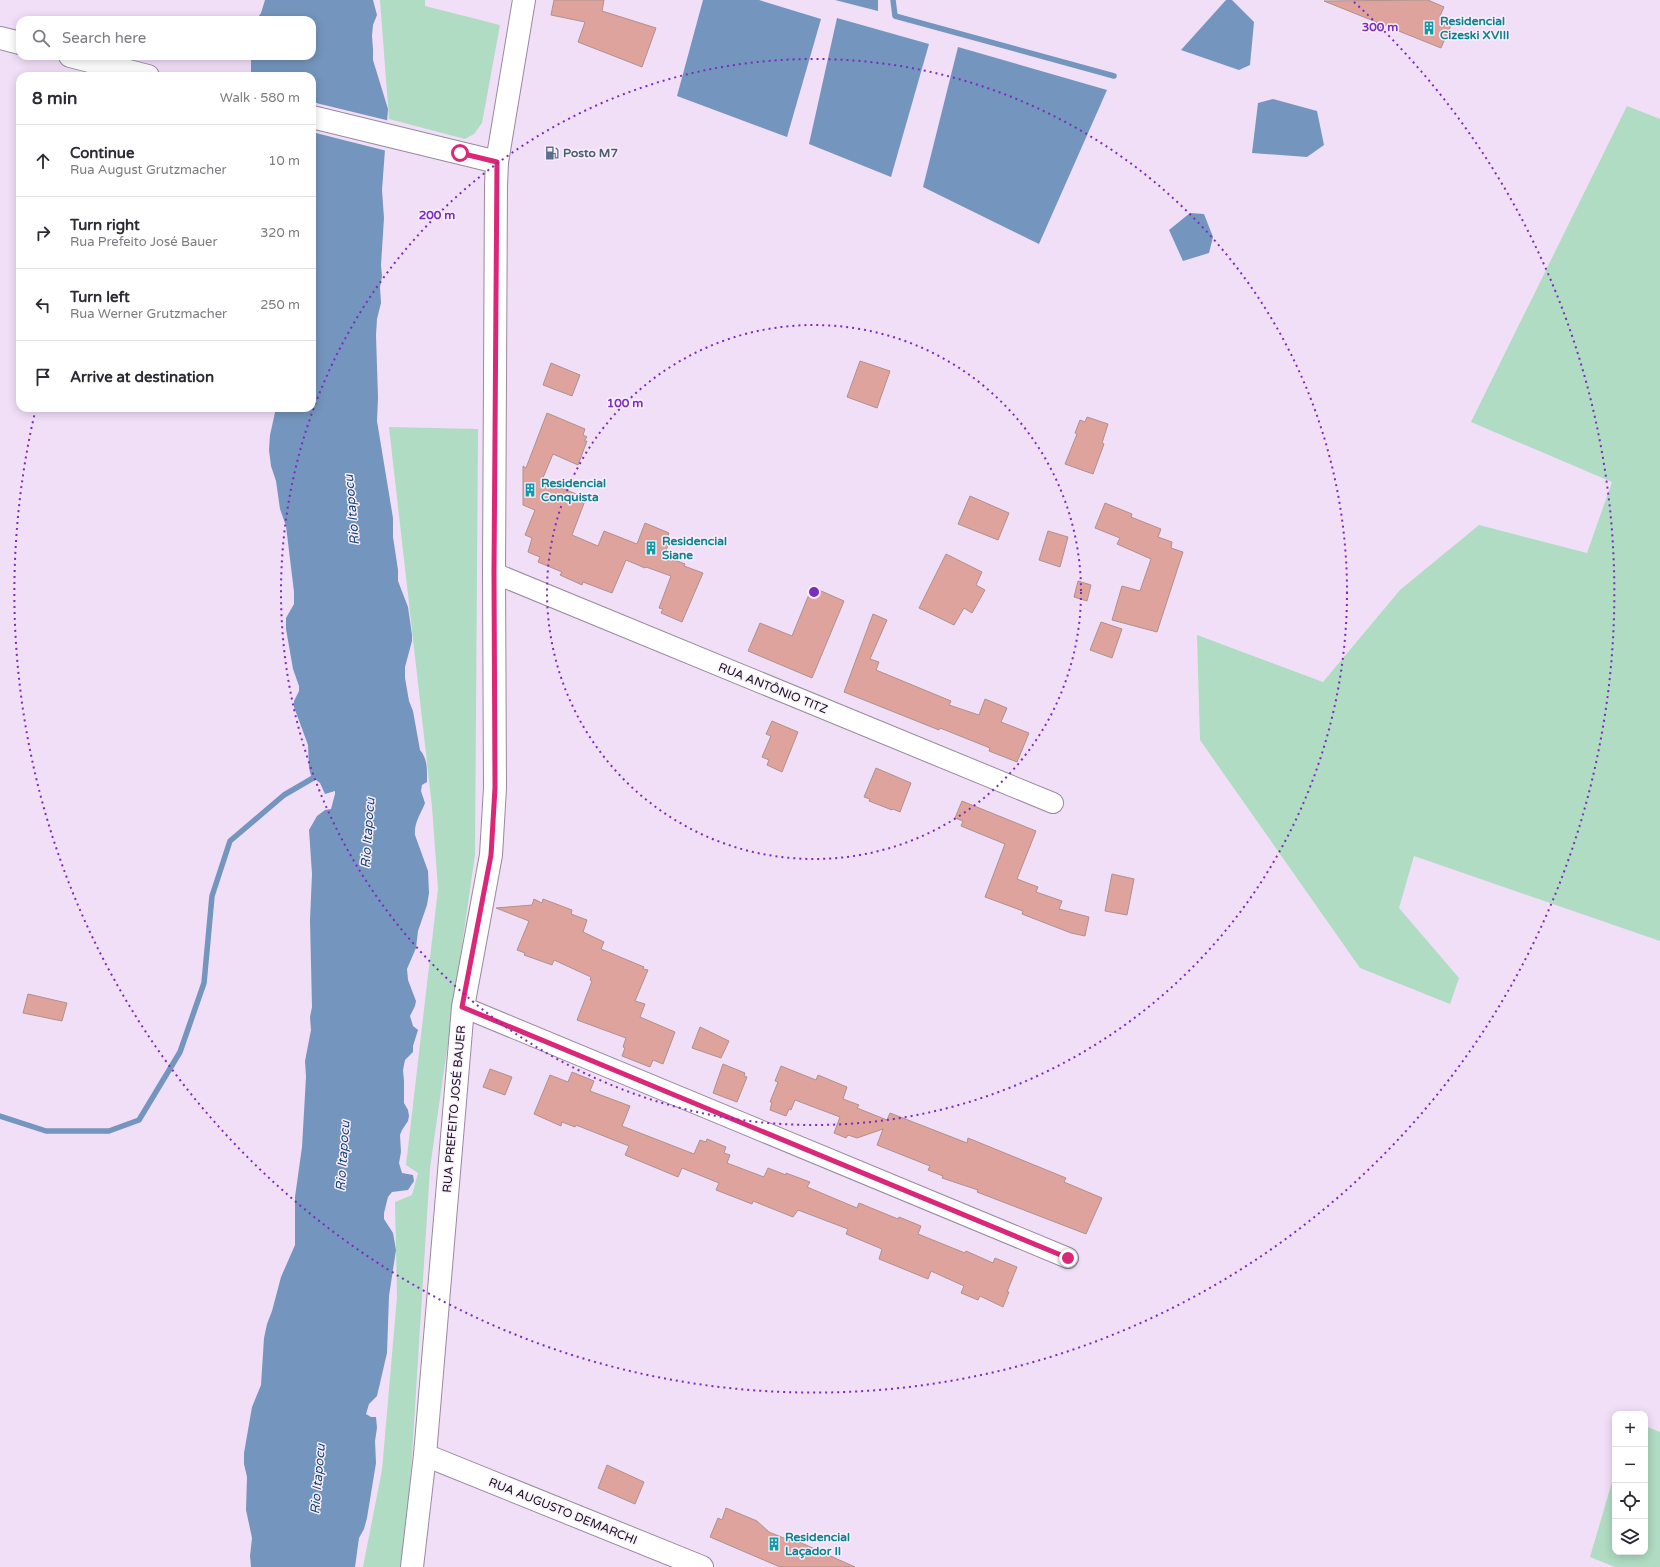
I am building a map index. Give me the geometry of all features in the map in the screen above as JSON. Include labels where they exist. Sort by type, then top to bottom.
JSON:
[{"type":"street","name":"RUA PREFEITO JOSÉ BAUER","points":[[412,1567],[425,1455],[462,1007],[491,855],[495,788],[494,573],[497,162],[524,0]]},
{"type":"street","points":[[0,38],[16,42]]},
{"type":"street","points":[[86,60],[132,72]]},
{"type":"street","points":[[316,118],[497,162]]},
{"type":"street","name":"RUA ANTÔNIO TITZ","points":[[494,573],[1053,803]]},
{"type":"street","points":[[462,1007],[1068,1258]]},
{"type":"street","name":"RUA AUGUSTO DEMARCHI","points":[[425,1455],[702,1567]]},
{"type":"green space","points":[[380,0],[425,0],[425,6],[500,25],[482,123],[474,134],[465,139],[389,119]]},
{"type":"green space","points":[[1627,106],[1660,119],[1660,941],[1414,856],[1399,908],[1459,978],[1450,1004],[1360,968],[1200,740],[1197,635],[1323,682],[1400,590],[1479,525],[1587,553],[1612,482],[1471,422]]},
{"type":"green space","points":[[389,427],[478,429],[475,855],[430,1168],[412,1456],[403,1567],[363,1567],[382,1470],[397,1297],[395,1202],[412,1195],[418,1173],[406,1165],[438,889],[432,807]]},
{"type":"green space","points":[[1648,1427],[1660,1432],[1660,1567],[1615,1567],[1590,1557],[1612,1482],[1612,1555],[1648,1555]]},
{"type":"water","name":"Rio Itapocu","points":[[265,0],[373,0],[377,15],[373,25],[372,36],[373,60],[388,109],[382,190],[384,218],[381,265],[382,276],[380,287],[381,303],[377,319],[376,335],[378,398],[377,421],[393,518],[393,537],[398,570],[398,581],[408,607],[412,635],[412,641],[405,667],[405,678],[420,750],[426,761],[427,769],[427,782],[422,785],[421,791],[425,803],[417,822],[415,835],[428,871],[429,893],[427,905],[418,931],[416,948],[407,969],[408,980],[416,1001],[410,1016],[413,1026],[418,1030],[413,1046],[413,1052],[405,1060],[403,1070],[404,1103],[408,1110],[409,1116],[408,1121],[400,1135],[401,1152],[399,1163],[402,1173],[413,1175],[414,1181],[408,1190],[392,1192],[388,1197],[384,1213],[384,1219],[393,1233],[396,1250],[389,1296],[387,1353],[377,1396],[369,1404],[366,1414],[371,1417],[376,1417],[376,1463],[367,1518],[364,1529],[359,1538],[355,1567],[251,1567],[250,1556],[252,1538],[246,1510],[247,1477],[244,1464],[244,1453],[252,1407],[261,1385],[264,1338],[281,1277],[295,1245],[295,1197],[302,1147],[306,1077],[305,1061],[311,1030],[310,1017],[312,1007],[310,920],[312,874],[309,830],[317,816],[325,810],[331,809],[335,794],[335,791],[325,794],[320,783],[311,776],[309,768],[308,745],[294,707],[294,701],[299,691],[299,686],[293,669],[286,629],[286,618],[294,604],[294,592],[286,526],[280,509],[269,450],[270,435],[275,412],[316,412],[316,72],[251,72],[251,60],[316,60],[316,16],[259,16]]},
{"type":"water","points":[[703,0],[759,0],[821,19],[787,137],[677,96]]},
{"type":"water","points":[[835,0],[878,0],[878,11]]},
{"type":"water","points":[[1226,0],[1232,0],[1254,22],[1250,65],[1239,70],[1181,50]]},
{"type":"water","points":[[837,18],[929,44],[891,177],[809,144]]},
{"type":"water","points":[[958,47],[1107,90],[1039,244],[923,187]]},
{"type":"water","points":[[1273,99],[1317,111],[1324,145],[1307,157],[1252,153],[1258,103]]},
{"type":"water","points":[[1190,213],[1204,214],[1213,237],[1209,253],[1183,261],[1169,230]]},
{"type":"pier","points":[[316,103],[390,121],[387,151],[316,133]]},
{"type":"building","points":[[554,0],[604,0],[602,11],[656,28],[642,67],[578,42],[585,22],[551,15]]},
{"type":"building","points":[[1428,0],[1444,7],[1439,18],[1452,23],[1441,48],[1324,1]]},
{"type":"building","points":[[860,361],[890,371],[877,408],[847,397]]},
{"type":"building","points":[[551,363],[580,375],[572,396],[543,385]]},
{"type":"building","points":[[547,413],[585,429],[583,435],[587,437],[584,441],[587,441],[578,465],[553,454],[542,480],[586,498],[572,535],[598,546],[604,531],[637,544],[645,523],[669,533],[667,538],[670,540],[664,556],[703,573],[682,622],[661,613],[663,609],[659,608],[671,576],[626,560],[612,593],[583,582],[582,585],[560,575],[562,572],[538,562],[540,557],[528,552],[532,538],[525,535],[535,510],[523,505],[523,466],[526,468]]},
{"type":"building","points":[[1087,417],[1108,424],[1102,443],[1104,444],[1093,474],[1065,464],[1077,434],[1075,433],[1080,420],[1085,422]]},
{"type":"building","points":[[970,496],[1009,513],[998,540],[958,524]]},
{"type":"building","points":[[1105,503],[1132,514],[1131,517],[1161,529],[1158,537],[1172,542],[1171,548],[1183,552],[1157,632],[1112,620],[1122,586],[1140,591],[1151,559],[1117,544],[1120,538],[1095,528]]},
{"type":"building","points":[[1048,531],[1068,537],[1060,567],[1039,560]]},
{"type":"building","points":[[946,554],[982,572],[976,585],[985,590],[972,613],[964,608],[954,625],[919,608]]},
{"type":"building","points":[[1078,581],[1091,585],[1087,601],[1074,597]]},
{"type":"building","points":[[812,587],[844,601],[812,678],[748,651],[760,623],[792,636]]},
{"type":"building","points":[[873,614],[887,620],[870,659],[879,662],[876,670],[951,701],[949,705],[979,715],[985,699],[1007,708],[1001,722],[1029,733],[1017,762],[989,751],[990,748],[940,728],[939,730],[844,692]]},
{"type":"building","points":[[1101,622],[1122,629],[1112,658],[1090,650]]},
{"type":"building","points":[[772,721],[798,732],[782,772],[767,765],[769,760],[762,757],[771,736],[766,734]]},
{"type":"building","points":[[876,768],[911,783],[900,812],[869,801],[870,799],[864,797]]},
{"type":"building","points":[[962,801],[1036,831],[1017,879],[1038,887],[1036,892],[1062,901],[1059,909],[1089,917],[1085,936],[1071,933],[1022,914],[1023,911],[985,897],[1005,844],[961,826],[963,821],[955,818]]},
{"type":"building","points":[[1112,874],[1134,879],[1127,915],[1105,911]]},
{"type":"building","points":[[534,899],[542,903],[543,899],[572,910],[571,914],[587,920],[583,932],[604,942],[601,949],[648,970],[635,1001],[645,1004],[640,1017],[675,1032],[663,1064],[653,1060],[650,1067],[622,1056],[626,1038],[577,1020],[592,981],[590,980],[591,977],[554,960],[552,965],[524,955],[525,953],[517,950],[529,921],[496,908],[532,905]]},
{"type":"building","points":[[28,994],[67,1003],[62,1021],[23,1013]]},
{"type":"building","points":[[700,1027],[729,1041],[721,1058],[692,1048]]},
{"type":"building","points":[[723,1064],[745,1073],[744,1076],[747,1077],[737,1102],[713,1093]]},
{"type":"building","points":[[781,1066],[816,1080],[818,1075],[847,1087],[843,1099],[859,1105],[857,1108],[887,1120],[890,1113],[967,1143],[968,1138],[1066,1178],[1064,1182],[1102,1198],[1086,1234],[977,1192],[978,1190],[942,1178],[943,1176],[928,1170],[930,1166],[877,1145],[883,1129],[857,1138],[848,1135],[846,1138],[834,1133],[840,1117],[795,1100],[791,1110],[789,1109],[786,1116],[770,1110],[772,1102],[770,1102],[778,1082],[775,1081]]},
{"type":"building","points":[[490,1069],[512,1077],[505,1095],[483,1087]]},
{"type":"building","points":[[572,1072],[594,1081],[590,1091],[630,1106],[622,1126],[694,1154],[700,1140],[706,1142],[707,1139],[726,1147],[724,1153],[730,1155],[727,1163],[764,1177],[768,1168],[786,1175],[786,1173],[810,1182],[807,1187],[857,1208],[859,1203],[898,1219],[899,1217],[921,1226],[918,1234],[965,1253],[966,1251],[993,1263],[995,1258],[1017,1267],[1003,1307],[980,1296],[978,1300],[961,1293],[964,1286],[931,1271],[928,1279],[879,1259],[882,1249],[846,1234],[848,1229],[798,1210],[793,1217],[753,1201],[752,1204],[716,1190],[719,1183],[682,1168],[678,1177],[625,1155],[629,1146],[576,1125],[575,1127],[562,1122],[561,1126],[534,1114],[550,1075],[568,1082]]},
{"type":"building","points":[[607,1465],[644,1482],[635,1504],[598,1488]]},
{"type":"building","points":[[726,1508],[757,1521],[769,1532],[796,1543],[797,1541],[855,1567],[780,1567],[710,1537],[718,1518],[722,1520]]},
{"type":"waterway","points":[[893,0],[895,16],[1114,76]]},
{"type":"waterway","points":[[0,1116],[46,1131],[109,1131],[139,1120],[180,1052],[204,983],[212,896],[230,841],[284,795],[320,774]]},
{"type":"place","name":"Residencial Cizeski XVIII","points":[[1429,28]]},
{"type":"place","name":"Posto M7","points":[[552,153]]},
{"type":"place","name":"Residencial Conquista","points":[[530,490]]},
{"type":"place","name":"Residencial Siane","points":[[651,548]]},
{"type":"place","name":"Residencial Laçador II","points":[[774,1544]]},
{"type":"route","points":[[460,153],[497,162],[494,573],[495,788],[491,855],[462,1007],[1068,1258]]}]
